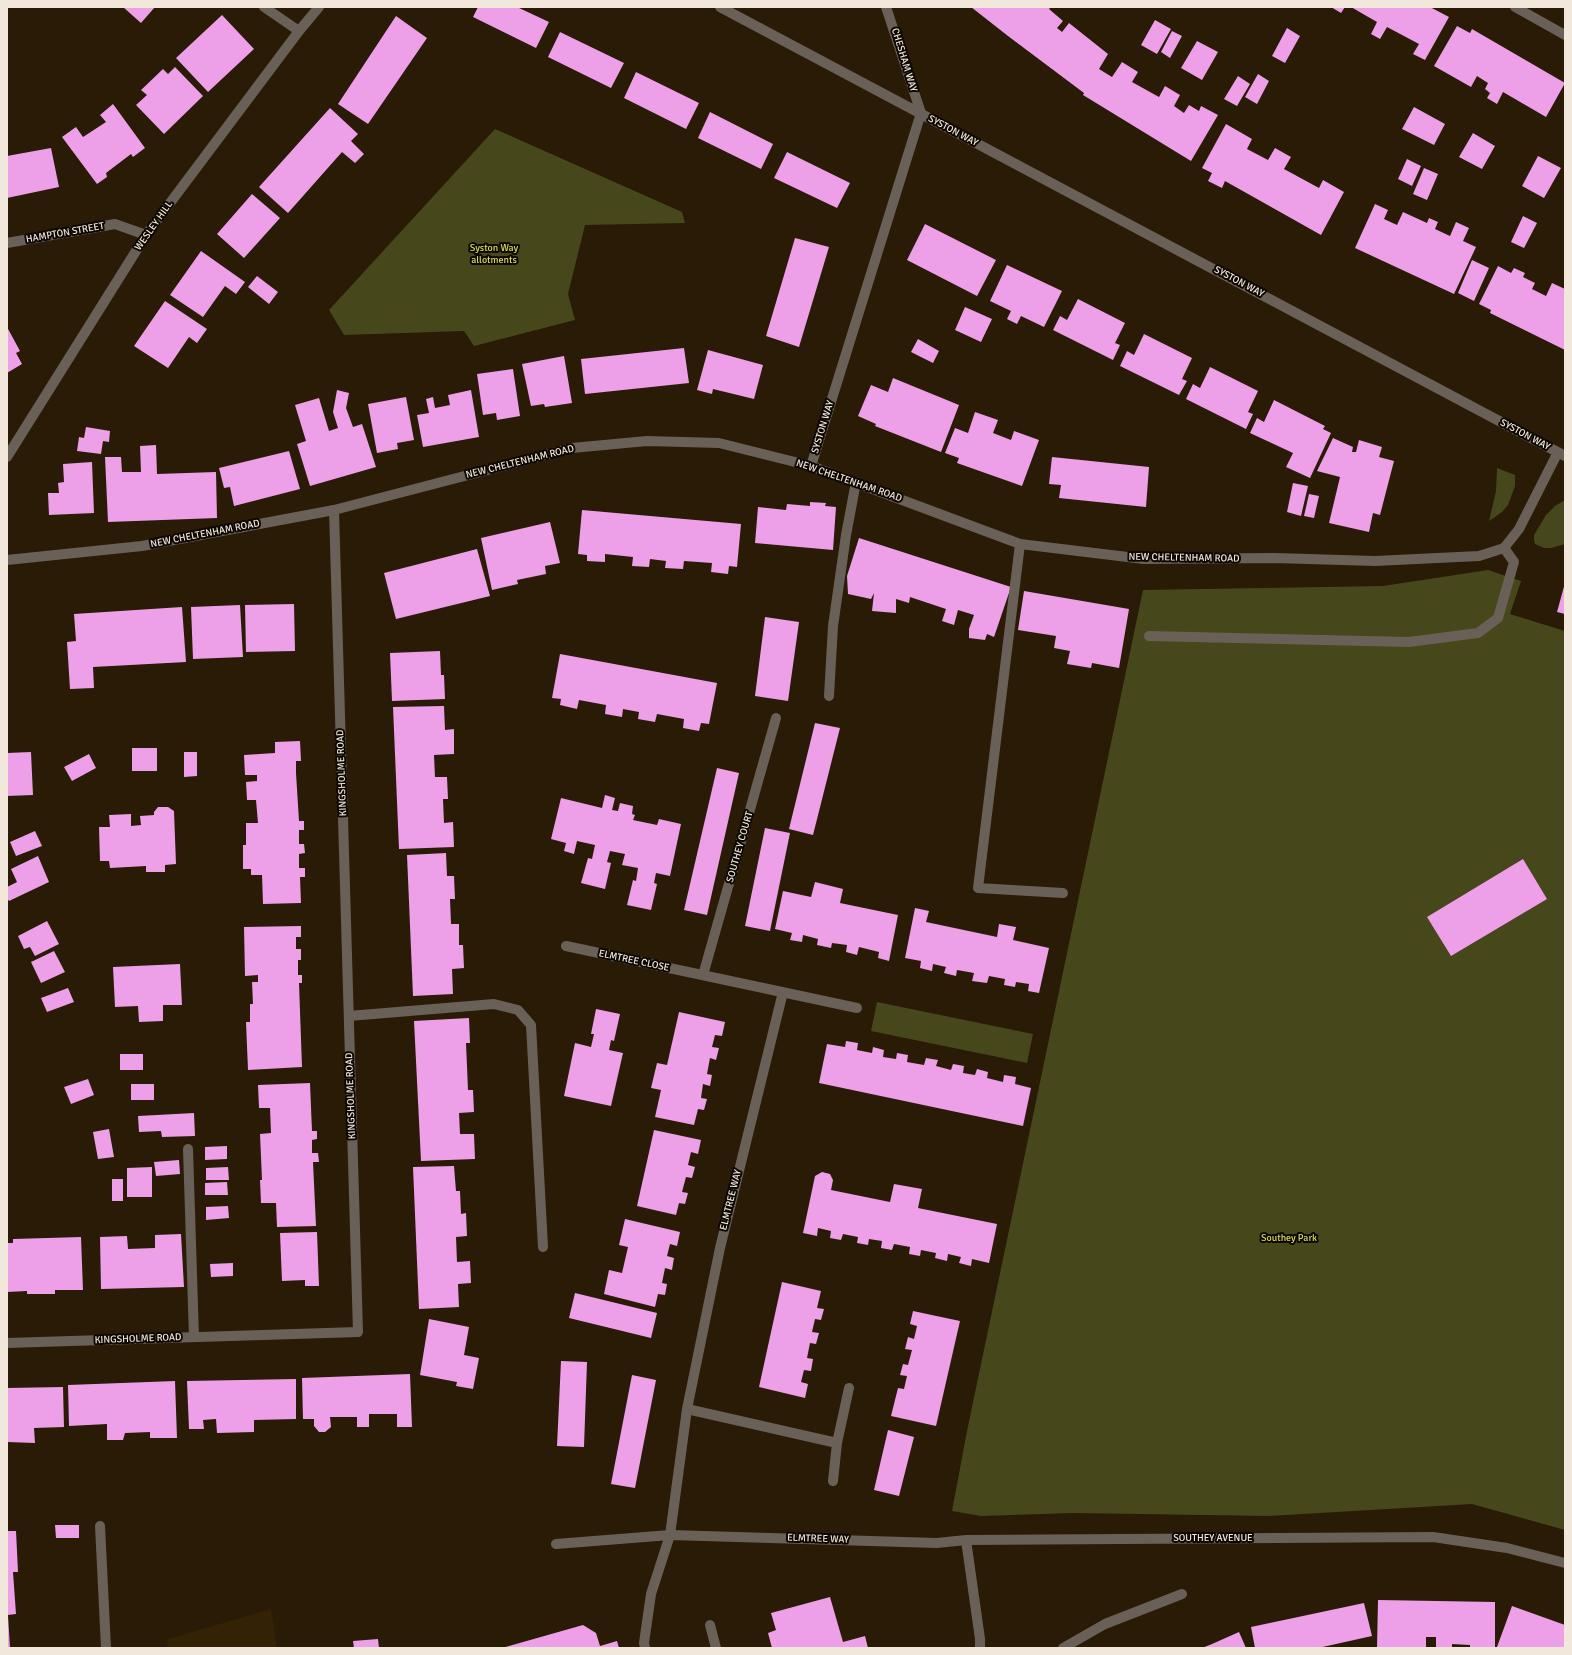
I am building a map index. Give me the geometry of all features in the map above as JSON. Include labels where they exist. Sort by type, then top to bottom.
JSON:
[{"type":"street","points":[[264,7],[299,32]]},
{"type":"street","name":"WESLEY HILL","points":[[7,456],[146,235],[319,7]]},
{"type":"street","name":"SYSTON WAY","points":[[720,7],[1561,454]]},
{"type":"street","name":"CHESHAM WAY","points":[[886,7],[920,113]]},
{"type":"street","points":[[1515,7],[1565,35]]},
{"type":"street","name":"SYSTON WAY","points":[[811,466],[920,113]]},
{"type":"street","name":"HAMPTON STREET","points":[[7,243],[115,224],[146,235]]},
{"type":"street","name":"NEW CHELTENHAM ROAD","points":[[7,560],[142,546],[334,510],[572,448],[647,441],[719,443],[811,466],[1020,544],[1144,559],[1275,558],[1375,561],[1479,556],[1504,548]]},
{"type":"street","points":[[1149,636],[1409,642],[1478,633],[1498,618],[1514,562],[1504,548],[1519,529],[1561,454]]},
{"type":"street","points":[[829,696],[833,626],[846,536],[856,482]]},
{"type":"street","name":"KINGSHOLME ROAD","points":[[7,1343],[358,1332],[334,510]]},
{"type":"street","points":[[1020,544],[978,888],[1063,893]]},
{"type":"street","name":"SOUTHEY COURT","points":[[703,976],[776,718]]},
{"type":"street","name":"ELMTREE CLOSE","points":[[566,946],[703,976]]},
{"type":"street","points":[[703,976],[857,1008]]},
{"type":"street","name":"ELMTREE WAY","points":[[670,1535],[687,1409],[720,1248],[783,992]]},
{"type":"street","points":[[349,1016],[494,1004],[518,1010],[531,1025],[543,1247]]},
{"type":"street","points":[[188,1149],[194,1337]]},
{"type":"street","points":[[833,1481],[837,1443],[849,1388]]},
{"type":"street","points":[[687,1409],[837,1443]]},
{"type":"street","points":[[100,1526],[106,1648]]},
{"type":"street","points":[[645,1648],[644,1643],[652,1594],[670,1535]]},
{"type":"street","name":"ELMTREE WAY","points":[[556,1544],[670,1535],[937,1543],[966,1540]]},
{"type":"street","name":"SOUTHEY AVENUE","points":[[966,1540],[1434,1537],[1507,1548],[1565,1563]]},
{"type":"street","points":[[966,1540],[980,1648]]},
{"type":"street","points":[[1063,1648],[1105,1624],[1182,1594]]},
{"type":"street","points":[[710,1625],[716,1648]]},
{"type":"shaded area","points":[[271,1609],[277,1648],[167,1648],[168,1639]]},
{"type":"green space","name":"Syston Way allotments","points":[[495,129],[682,212],[685,223],[585,225],[568,294],[575,320],[474,346],[464,331],[344,335],[329,310]]},
{"type":"green space","points":[[1497,468],[1515,475],[1515,486],[1508,505],[1502,512],[1489,521],[1496,491]]},
{"type":"green space","points":[[1565,500],[1565,544],[1551,548],[1544,548],[1535,544],[1534,535],[1546,515],[1555,506]]},
{"type":"green space","name":"Southey Park","points":[[1488,570],[1521,581],[1510,614],[1565,631],[1565,1530],[1472,1504],[1269,1516],[1073,1513],[981,1516],[952,1511],[967,1431],[1143,590],[1383,586]]},
{"type":"green space","points":[[877,1002],[1033,1034],[1027,1063],[871,1031]]},
{"type":"building","points":[[123,7],[155,7],[141,23]]},
{"type":"building","points":[[478,7],[517,7],[549,22],[536,48],[473,17]]},
{"type":"building","points":[[971,7],[1051,7],[1049,9],[1063,21],[1057,28],[1062,32],[1069,23],[1108,54],[1099,69],[1112,77],[1122,62],[1138,72],[1132,82],[1159,97],[1165,86],[1180,95],[1174,106],[1184,113],[1189,105],[1199,111],[1201,106],[1218,115],[1191,161],[1083,95],[1084,93]]},
{"type":"building","points":[[1331,7],[1345,7],[1341,13]]},
{"type":"building","points":[[1351,7],[1430,7],[1449,17],[1425,60],[1413,54],[1419,44],[1387,27],[1380,39],[1371,34],[1377,22]]},
{"type":"building","points":[[222,15],[254,49],[208,92],[176,58]]},
{"type":"building","points":[[396,16],[427,38],[368,124],[338,104]]},
{"type":"building","points":[[1155,20],[1171,29],[1157,54],[1141,45]]},
{"type":"building","points":[[1457,26],[1470,33],[1472,29],[1565,83],[1546,117],[1503,92],[1497,104],[1487,98],[1490,93],[1485,89],[1488,83],[1477,76],[1471,87],[1434,66]]},
{"type":"building","points":[[1287,28],[1300,36],[1285,63],[1272,56]]},
{"type":"building","points":[[1172,31],[1182,36],[1170,58],[1161,52]]},
{"type":"building","points":[[560,32],[624,63],[611,88],[548,57]]},
{"type":"building","points":[[1197,41],[1218,52],[1202,80],[1181,68]]},
{"type":"building","points":[[175,67],[203,96],[164,134],[136,105],[147,95],[141,90],[163,69],[168,74]]},
{"type":"building","points":[[636,72],[699,103],[686,129],[624,98]]},
{"type":"building","points":[[1258,74],[1269,81],[1257,104],[1245,97]]},
{"type":"building","points":[[1238,76],[1250,84],[1237,106],[1224,99]]},
{"type":"building","points":[[113,104],[145,148],[133,157],[131,154],[106,173],[107,177],[97,184],[62,137],[76,127],[83,137],[106,122],[100,115]]},
{"type":"building","points":[[1414,107],[1445,124],[1434,145],[1402,129]]},
{"type":"building","points":[[330,108],[358,134],[351,141],[364,154],[355,163],[342,152],[288,213],[259,187]]},
{"type":"building","points":[[710,112],[773,144],[761,169],[698,138]]},
{"type":"building","points":[[1226,124],[1252,139],[1247,149],[1268,160],[1275,148],[1291,157],[1284,169],[1319,188],[1323,180],[1344,192],[1321,235],[1225,181],[1222,188],[1208,181],[1212,173],[1202,168]]},
{"type":"building","points":[[1473,133],[1495,146],[1482,169],[1459,157]]},
{"type":"building","points":[[51,148],[59,187],[7,198],[7,156]]},
{"type":"building","points":[[787,152],[850,183],[837,208],[774,178]]},
{"type":"building","points":[[1538,156],[1561,168],[1544,198],[1522,186]]},
{"type":"building","points":[[1407,159],[1421,166],[1412,186],[1398,179]]},
{"type":"building","points":[[1424,168],[1438,174],[1427,200],[1413,194]]},
{"type":"building","points":[[252,194],[280,218],[244,258],[217,234]]},
{"type":"building","points":[[1375,204],[1388,210],[1384,219],[1397,225],[1403,212],[1427,223],[1429,218],[1438,222],[1435,229],[1450,236],[1456,222],[1469,228],[1463,241],[1476,247],[1454,294],[1355,248]]},
{"type":"building","points":[[1523,216],[1537,223],[1524,248],[1511,242]]},
{"type":"building","points":[[925,224],[996,260],[977,296],[907,260]]},
{"type":"building","points":[[795,238],[829,247],[799,347],[766,336]]},
{"type":"building","points":[[201,251],[245,282],[236,294],[225,286],[203,317],[170,295]]},
{"type":"building","points":[[1472,260],[1489,268],[1474,301],[1458,293]]},
{"type":"building","points":[[1007,265],[1062,291],[1044,327],[1021,316],[1017,324],[1007,319],[1011,311],[990,301]]},
{"type":"building","points":[[1498,266],[1511,273],[1514,268],[1525,273],[1523,277],[1535,283],[1532,289],[1546,296],[1552,283],[1565,289],[1565,350],[1490,313],[1491,310],[1479,304]]},
{"type":"building","points":[[257,276],[278,292],[269,304],[248,287]]},
{"type":"building","points":[[1078,299],[1125,323],[1115,343],[1120,345],[1113,360],[1053,330],[1060,316],[1067,320]]},
{"type":"building","points":[[165,301],[207,329],[197,343],[189,337],[168,368],[134,346]]},
{"type":"building","points":[[965,307],[992,319],[981,342],[955,330]]},
{"type":"building","points":[[7,327],[20,351],[16,353],[22,364],[7,373]]},
{"type":"building","points":[[1144,334],[1192,358],[1182,379],[1187,381],[1179,395],[1120,366],[1127,351],[1134,355]]},
{"type":"building","points":[[918,339],[939,351],[933,363],[911,352]]},
{"type":"building","points":[[684,348],[689,383],[585,394],[581,359]]},
{"type":"building","points":[[708,350],[763,365],[754,399],[713,389],[712,394],[697,390]]},
{"type":"building","points":[[564,356],[572,403],[545,407],[544,404],[531,406],[522,364]]},
{"type":"building","points":[[1210,367],[1258,391],[1248,412],[1253,414],[1246,429],[1186,399],[1193,384],[1200,388]]},
{"type":"building","points":[[513,369],[520,416],[497,420],[496,413],[483,415],[477,374]]},
{"type":"building","points":[[893,378],[959,405],[941,452],[875,426],[876,424],[858,416],[871,385],[888,392]]},
{"type":"building","points":[[337,390],[349,393],[346,408],[353,427],[362,424],[376,467],[310,486],[297,444],[306,441],[295,405],[319,398],[329,431],[338,428],[333,412]]},
{"type":"building","points":[[471,390],[479,437],[423,447],[417,415],[429,413],[426,399],[433,397],[435,408],[450,405],[448,395]]},
{"type":"building","points":[[406,397],[414,440],[397,443],[398,449],[377,453],[368,404]]},
{"type":"building","points":[[1274,400],[1325,426],[1323,429],[1331,433],[1310,478],[1286,467],[1293,453],[1250,433],[1257,418],[1264,422]]},
{"type":"building","points":[[975,412],[998,420],[993,433],[1011,440],[1014,431],[1039,440],[1022,486],[957,463],[959,458],[945,453],[955,428],[968,433]]},
{"type":"building","points":[[86,427],[110,431],[109,442],[103,441],[101,454],[77,451],[79,437],[84,438]]},
{"type":"building","points":[[1333,438],[1353,447],[1352,452],[1356,452],[1359,440],[1382,447],[1379,457],[1394,461],[1380,515],[1373,513],[1369,532],[1329,523],[1340,477],[1317,471]]},
{"type":"building","points":[[156,445],[157,474],[216,472],[217,518],[108,522],[105,457],[121,457],[122,472],[141,472],[140,446]]},
{"type":"building","points":[[289,451],[300,489],[234,506],[230,487],[224,488],[219,468]]},
{"type":"building","points":[[1052,457],[1149,467],[1146,507],[1059,498],[1061,485],[1049,484]]},
{"type":"building","points":[[92,462],[94,513],[49,515],[48,493],[59,493],[58,483],[64,482],[63,464]]},
{"type":"building","points":[[1293,483],[1308,486],[1301,516],[1287,512]]},
{"type":"building","points":[[1309,494],[1319,496],[1314,518],[1304,516]]},
{"type":"building","points":[[810,502],[826,503],[825,506],[836,507],[833,550],[755,543],[758,507],[786,510],[787,504],[810,506]]},
{"type":"building","points":[[582,510],[741,524],[737,567],[729,566],[728,574],[711,572],[712,563],[684,561],[683,569],[665,568],[666,561],[650,559],[649,567],[632,566],[633,557],[605,554],[605,562],[587,561],[587,555],[578,554]]},
{"type":"building","points":[[550,522],[560,563],[545,566],[546,574],[517,580],[518,584],[492,590],[481,538]]},
{"type":"building","points":[[859,538],[1011,587],[994,637],[987,634],[985,640],[969,638],[969,629],[974,615],[958,610],[954,625],[942,621],[946,609],[910,597],[909,603],[896,599],[896,613],[872,611],[874,593],[871,599],[848,594],[847,576]]},
{"type":"building","points":[[477,549],[490,596],[396,619],[384,573]]},
{"type":"building","points":[[1565,583],[1565,614],[1557,612]]},
{"type":"building","points":[[1024,591],[1129,609],[1119,668],[1092,663],[1091,668],[1067,664],[1070,651],[1054,648],[1056,636],[1018,630]]},
{"type":"building","points":[[294,604],[295,651],[246,652],[245,605]]},
{"type":"building","points":[[240,605],[243,657],[193,659],[191,607]]},
{"type":"building","points":[[182,607],[186,662],[93,667],[94,688],[70,689],[67,642],[76,641],[74,614]]},
{"type":"building","points":[[765,617],[799,622],[788,701],[755,696]]},
{"type":"building","points":[[440,651],[441,675],[444,675],[445,699],[392,701],[390,653]]},
{"type":"building","points":[[560,654],[717,683],[709,724],[701,723],[699,731],[683,728],[684,719],[657,714],[655,722],[638,719],[639,712],[623,709],[622,717],[605,714],[606,705],[579,700],[577,709],[560,705],[561,699],[552,698]]},
{"type":"building","points":[[444,706],[445,730],[454,729],[454,754],[434,755],[435,777],[447,777],[448,799],[443,799],[444,823],[453,822],[454,847],[399,849],[393,707]]},
{"type":"building","points":[[815,723],[840,728],[813,835],[789,829]]},
{"type":"building","points":[[300,741],[301,761],[296,761],[296,773],[299,821],[304,821],[304,830],[299,830],[299,844],[304,844],[305,853],[299,854],[299,868],[305,868],[305,877],[300,877],[301,903],[263,904],[262,875],[251,875],[251,869],[243,869],[243,845],[246,845],[246,823],[258,823],[256,800],[247,800],[246,782],[257,781],[257,775],[245,775],[244,755],[275,753],[275,742]]},
{"type":"building","points":[[132,748],[157,748],[157,771],[132,771]]},
{"type":"building","points":[[31,752],[33,795],[7,796],[7,753]]},
{"type":"building","points":[[184,752],[197,752],[197,776],[184,777]]},
{"type":"building","points":[[89,754],[96,768],[72,781],[64,767]]},
{"type":"building","points":[[717,768],[739,773],[707,915],[684,910]]},
{"type":"building","points":[[605,795],[615,798],[612,810],[618,811],[620,803],[633,806],[632,814],[635,815],[633,820],[657,825],[659,819],[681,824],[670,876],[656,873],[654,883],[657,884],[651,910],[627,905],[633,880],[636,881],[638,868],[622,865],[625,854],[610,851],[607,862],[611,863],[605,889],[581,883],[588,858],[592,859],[595,845],[577,841],[574,854],[564,851],[566,843],[551,839],[561,798],[602,808]]},
{"type":"building","points":[[158,807],[168,807],[174,811],[176,864],[165,865],[165,872],[146,872],[146,866],[110,868],[109,861],[100,861],[99,827],[110,827],[109,815],[131,814],[131,826],[141,825],[140,816],[154,815],[154,812]]},
{"type":"building","points":[[765,828],[790,833],[770,931],[745,926]]},
{"type":"building","points":[[35,831],[42,846],[16,856],[10,842]]},
{"type":"building","points":[[446,853],[447,876],[454,876],[455,899],[450,899],[451,924],[459,924],[459,945],[463,945],[464,968],[452,969],[453,994],[413,996],[407,855]]},
{"type":"building","points":[[38,856],[49,882],[9,901],[7,898],[7,887],[17,882],[11,869]]},
{"type":"building","points":[[1523,859],[1547,899],[1451,956],[1427,917]]},
{"type":"building","points":[[815,882],[843,889],[840,903],[898,915],[889,961],[878,958],[879,952],[859,947],[857,955],[846,952],[847,945],[832,943],[831,948],[817,945],[818,939],[803,935],[802,942],[790,940],[792,933],[775,929],[783,891],[811,897]]},
{"type":"building","points":[[915,908],[929,911],[926,922],[997,937],[999,924],[1016,927],[1013,940],[1049,948],[1039,993],[1028,991],[1029,984],[1016,982],[1015,987],[1004,985],[1005,979],[989,976],[987,983],[972,981],[974,973],[957,970],[956,976],[944,973],[946,967],[933,964],[932,971],[920,968],[921,961],[905,958]]},
{"type":"building","points":[[47,921],[59,944],[35,956],[30,947],[24,949],[18,936]]},
{"type":"building","points":[[301,926],[301,937],[296,937],[296,949],[301,949],[301,960],[298,960],[298,975],[302,975],[302,983],[299,983],[302,1067],[248,1070],[246,1022],[250,1022],[250,1004],[253,1004],[252,982],[258,982],[258,975],[245,976],[244,927]]},
{"type":"building","points":[[54,951],[65,972],[41,983],[31,962]]},
{"type":"building","points":[[180,964],[182,1005],[163,1005],[163,1021],[139,1022],[138,1006],[115,1007],[113,967]]},
{"type":"building","points":[[68,988],[74,1002],[47,1012],[41,998]]},
{"type":"building","points":[[596,1009],[620,1014],[614,1041],[611,1040],[609,1050],[623,1053],[611,1106],[564,1096],[575,1043],[591,1047],[594,1034],[591,1034]]},
{"type":"building","points":[[679,1012],[725,1022],[722,1036],[715,1035],[712,1047],[719,1048],[716,1060],[710,1058],[707,1074],[712,1075],[710,1086],[703,1084],[701,1098],[707,1099],[704,1110],[698,1109],[694,1125],[655,1117],[661,1090],[651,1088],[657,1063],[667,1065]]},
{"type":"building","points":[[469,1018],[470,1043],[466,1043],[468,1090],[473,1090],[474,1112],[459,1113],[460,1134],[474,1134],[475,1159],[421,1161],[414,1021]]},
{"type":"building","points":[[846,1041],[858,1043],[857,1050],[872,1053],[873,1047],[884,1050],[883,1057],[896,1059],[897,1053],[908,1055],[907,1062],[924,1065],[926,1058],[938,1060],[936,1066],[951,1070],[953,1064],[964,1066],[963,1073],[975,1075],[977,1069],[988,1072],[987,1078],[1003,1082],[1004,1075],[1016,1077],[1015,1084],[1031,1088],[1023,1126],[819,1083],[827,1044],[845,1047]]},
{"type":"building","points":[[120,1054],[143,1054],[143,1070],[120,1070]]},
{"type":"building","points":[[88,1079],[94,1095],[71,1104],[64,1087]]},
{"type":"building","points":[[310,1083],[312,1131],[317,1131],[317,1139],[312,1140],[312,1153],[318,1153],[319,1162],[313,1162],[316,1226],[277,1227],[276,1203],[261,1203],[260,1180],[262,1180],[260,1134],[271,1133],[270,1108],[259,1108],[258,1085]]},
{"type":"building","points":[[131,1084],[154,1084],[154,1100],[131,1100]]},
{"type":"building","points":[[194,1113],[195,1136],[162,1137],[161,1131],[139,1132],[138,1116]]},
{"type":"building","points":[[109,1129],[114,1157],[98,1159],[93,1132]]},
{"type":"building","points":[[654,1130],[701,1140],[698,1154],[691,1152],[688,1165],[695,1167],[692,1178],[686,1177],[682,1192],[688,1193],[685,1204],[679,1203],[676,1215],[637,1206]]},
{"type":"building","points":[[227,1146],[227,1159],[205,1160],[205,1147]]},
{"type":"building","points":[[179,1160],[180,1174],[156,1176],[154,1162]]},
{"type":"building","points":[[454,1166],[456,1191],[460,1191],[461,1214],[466,1213],[467,1236],[456,1237],[457,1262],[470,1261],[471,1283],[458,1284],[459,1307],[419,1309],[413,1167]]},
{"type":"building","points":[[152,1167],[152,1197],[127,1197],[127,1168]]},
{"type":"building","points":[[228,1167],[229,1180],[206,1180],[206,1168]]},
{"type":"building","points":[[822,1172],[830,1174],[833,1180],[831,1190],[890,1202],[894,1184],[922,1189],[918,1208],[997,1224],[989,1263],[972,1259],[971,1266],[959,1263],[961,1257],[948,1254],[947,1261],[935,1258],[936,1253],[921,1250],[920,1256],[909,1254],[910,1247],[894,1244],[892,1250],[881,1248],[882,1241],[869,1239],[868,1245],[857,1243],[858,1237],[843,1234],[841,1240],[830,1238],[831,1231],[818,1228],[817,1236],[803,1233],[815,1176]]},
{"type":"building","points":[[112,1179],[123,1179],[123,1201],[112,1201]]},
{"type":"building","points":[[227,1182],[228,1195],[205,1195],[205,1183]]},
{"type":"building","points":[[228,1206],[229,1218],[206,1220],[206,1207]]},
{"type":"building","points":[[625,1219],[680,1232],[677,1246],[670,1244],[667,1256],[674,1258],[672,1270],[665,1268],[662,1283],[667,1284],[665,1295],[658,1294],[655,1307],[604,1294],[609,1270],[622,1273],[628,1247],[619,1245]]},
{"type":"building","points":[[317,1232],[319,1286],[305,1286],[305,1280],[282,1281],[280,1233]]},
{"type":"building","points":[[181,1234],[184,1287],[101,1289],[100,1237],[127,1236],[128,1249],[155,1248],[155,1235]]},
{"type":"building","points":[[81,1237],[83,1290],[55,1290],[55,1294],[27,1294],[27,1291],[7,1292],[7,1243],[13,1243],[13,1239]]},
{"type":"building","points":[[233,1263],[233,1276],[211,1277],[210,1264]]},
{"type":"building","points":[[782,1282],[821,1291],[817,1308],[824,1309],[821,1320],[815,1319],[812,1332],[819,1333],[816,1344],[810,1343],[807,1358],[813,1359],[811,1371],[804,1370],[801,1382],[808,1384],[805,1398],[759,1387]]},
{"type":"building","points":[[575,1293],[657,1313],[651,1338],[569,1318]]},
{"type":"building","points":[[913,1311],[960,1321],[936,1426],[891,1416],[898,1388],[904,1389],[907,1376],[900,1375],[903,1364],[908,1365],[912,1350],[905,1349],[908,1337],[914,1339],[917,1326],[910,1324]]},
{"type":"building","points":[[429,1319],[469,1327],[464,1355],[479,1358],[473,1389],[456,1386],[457,1382],[420,1375]]},
{"type":"building","points":[[561,1361],[587,1362],[584,1447],[557,1446]]},
{"type":"building","points":[[410,1374],[412,1427],[397,1427],[397,1414],[369,1414],[369,1427],[357,1427],[357,1417],[330,1417],[331,1427],[325,1432],[319,1432],[314,1426],[314,1419],[303,1419],[302,1378]]},
{"type":"building","points":[[632,1375],[656,1380],[635,1488],[611,1484]]},
{"type":"building","points":[[296,1379],[296,1419],[254,1420],[254,1432],[217,1433],[216,1419],[203,1420],[204,1429],[189,1429],[187,1381]]},
{"type":"building","points":[[175,1381],[177,1438],[150,1438],[150,1432],[125,1433],[123,1440],[107,1440],[107,1424],[69,1426],[68,1385]]},
{"type":"building","points":[[63,1387],[64,1427],[34,1428],[35,1443],[7,1442],[7,1388]]},
{"type":"building","points":[[888,1430],[914,1437],[899,1496],[874,1490]]},
{"type":"building","points":[[55,1525],[79,1525],[79,1538],[56,1538]]},
{"type":"building","points":[[7,1531],[16,1531],[18,1572],[13,1572],[16,1614],[8,1615],[10,1648],[7,1648]]},
{"type":"building","points":[[830,1597],[843,1642],[865,1636],[868,1648],[772,1648],[768,1633],[776,1630],[771,1613]]},
{"type":"building","points":[[1378,1600],[1495,1602],[1495,1648],[1470,1648],[1470,1645],[1452,1644],[1452,1648],[1436,1648],[1436,1637],[1426,1637],[1426,1648],[1377,1648]]},
{"type":"building","points":[[1364,1603],[1372,1636],[1318,1648],[1255,1648],[1251,1627]]},
{"type":"building","points":[[1512,1606],[1565,1625],[1565,1648],[1497,1647]]},
{"type":"building","points":[[583,1625],[596,1633],[600,1646],[617,1641],[619,1648],[502,1648]]},
{"type":"building","points":[[1239,1632],[1246,1648],[1202,1648],[1212,1644]]},
{"type":"building","points":[[378,1639],[379,1648],[354,1648],[353,1641]]}]
